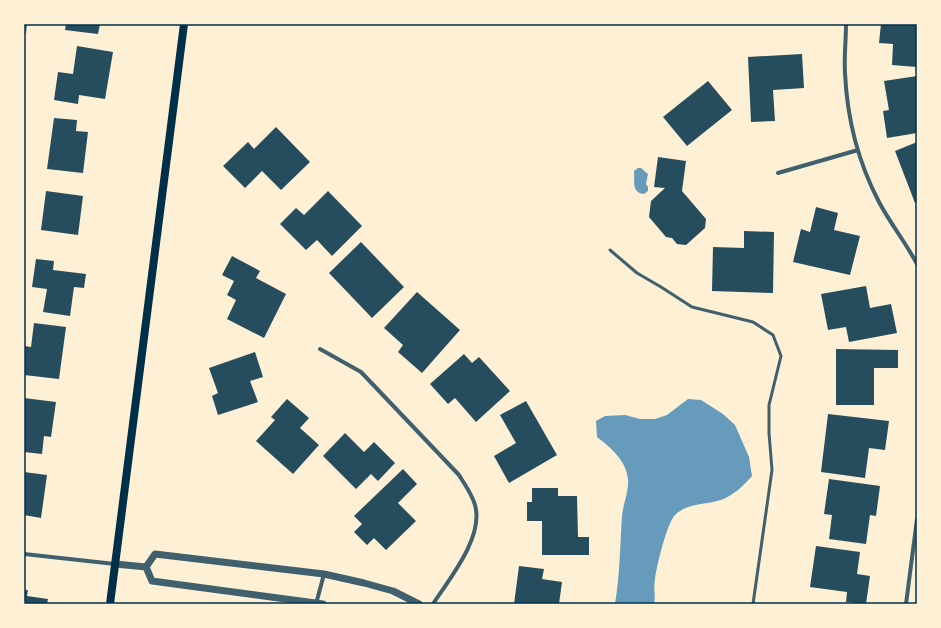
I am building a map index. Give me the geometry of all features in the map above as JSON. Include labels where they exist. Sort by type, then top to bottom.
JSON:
[{"type":"main road","points":[[110,604],[184,24]]},
{"type":"street","points":[[24,33],[25,24]]},
{"type":"street","points":[[846,24],[846,95],[858,150],[866,174],[878,201],[917,264]]},
{"type":"street","points":[[778,173],[858,150]]},
{"type":"street","points":[[320,349],[361,372],[459,475],[476,506],[476,521],[473,535],[464,556],[434,604]]},
{"type":"street","points":[[906,604],[917,519]]},
{"type":"street","points":[[24,554],[146,567]]},
{"type":"street","points":[[146,567],[155,554],[324,574],[393,591],[419,604]]},
{"type":"street","points":[[146,567],[152,581],[318,604],[324,574]]},
{"type":"lane","points":[[610,250],[638,273],[692,307],[753,322],[773,335],[781,356],[769,405],[769,433],[772,470],[753,604]]},
{"type":"water","points":[[641,168],[648,174],[646,184],[648,191],[644,194],[637,191],[634,186],[634,171]]},
{"type":"water","points":[[688,399],[701,400],[723,414],[735,425],[749,457],[752,476],[730,496],[715,502],[685,508],[675,515],[665,536],[660,556],[654,583],[654,604],[615,604],[619,571],[622,516],[628,488],[628,480],[625,467],[617,455],[597,437],[596,421],[605,416],[625,415],[640,419],[655,419],[667,415]]},
{"type":"building","points":[[66,24],[100,24],[98,34],[65,30]]},
{"type":"building","points":[[881,24],[917,24],[917,67],[892,65],[893,44],[879,43]]},
{"type":"building","points":[[77,46],[113,52],[105,99],[79,95],[78,104],[54,100],[58,72],[73,74]]},
{"type":"building","points":[[802,54],[804,88],[773,90],[775,121],[751,122],[748,57]]},
{"type":"building","points":[[917,76],[917,133],[887,138],[883,111],[889,110],[884,81]]},
{"type":"building","points":[[708,81],[732,110],[687,146],[663,117]]},
{"type":"building","points":[[54,118],[77,120],[76,131],[88,132],[83,173],[47,169]]},
{"type":"building","points":[[276,127],[310,162],[281,190],[262,171],[245,188],[223,166],[248,142],[254,149]]},
{"type":"building","points":[[917,142],[917,202],[915,203],[895,151]]},
{"type":"building","points":[[658,157],[686,161],[682,191],[706,219],[705,228],[686,245],[677,244],[672,238],[666,237],[649,217],[651,201],[665,188],[654,187]]},
{"type":"building","points":[[46,191],[83,196],[78,235],[41,230]]},
{"type":"building","points":[[328,191],[362,226],[332,256],[317,240],[306,250],[280,224],[296,208],[304,215]]},
{"type":"building","points":[[816,207],[838,213],[834,230],[860,236],[850,275],[793,262],[801,229],[810,232]]},
{"type":"building","points":[[744,231],[774,232],[773,293],[712,291],[713,247],[744,248]]},
{"type":"building","points":[[361,242],[404,287],[372,318],[329,273]]},
{"type":"building","points":[[232,256],[260,271],[256,278],[286,294],[264,338],[227,319],[236,300],[227,295],[234,281],[222,275]]},
{"type":"building","points":[[36,259],[54,261],[53,270],[86,274],[84,288],[74,287],[70,316],[43,312],[47,289],[32,287]]},
{"type":"building","points":[[866,286],[870,308],[891,304],[897,333],[849,342],[846,327],[828,330],[821,294]]},
{"type":"building","points":[[417,292],[460,330],[422,373],[398,352],[403,345],[384,328]]},
{"type":"building","points":[[34,323],[66,327],[59,379],[24,375],[24,346],[31,347]]},
{"type":"building","points":[[836,349],[898,350],[898,368],[874,368],[874,405],[836,405]]},
{"type":"building","points":[[255,352],[263,377],[250,381],[258,402],[218,415],[212,396],[218,393],[209,368]]},
{"type":"building","points":[[464,354],[472,363],[479,357],[510,391],[476,422],[455,398],[448,404],[430,384]]},
{"type":"building","points":[[24,398],[56,402],[51,437],[44,436],[42,454],[24,452]]},
{"type":"building","points":[[287,399],[309,418],[300,428],[319,445],[293,474],[256,441],[275,420],[271,417]]},
{"type":"building","points":[[526,401],[557,455],[509,483],[494,456],[516,443],[500,415]]},
{"type":"building","points":[[828,414],[889,421],[885,450],[869,448],[865,478],[821,472]]},
{"type":"building","points":[[345,433],[364,452],[374,442],[395,463],[378,481],[371,474],[356,489],[323,456]]},
{"type":"building","points":[[403,469],[417,484],[398,503],[416,521],[386,550],[374,538],[367,545],[354,532],[362,524],[354,516]]},
{"type":"building","points":[[24,472],[47,475],[41,518],[24,515]]},
{"type":"building","points":[[829,479],[880,486],[876,516],[870,515],[866,544],[829,539],[832,515],[824,514]]},
{"type":"building","points":[[532,488],[558,488],[558,496],[577,496],[578,537],[589,537],[589,555],[542,555],[542,521],[527,521],[527,502],[532,502]]},
{"type":"building","points":[[816,546],[860,552],[857,574],[870,576],[866,604],[846,602],[847,592],[810,587]]},
{"type":"building","points":[[519,566],[544,569],[542,579],[562,582],[559,604],[514,604]]},
{"type":"building","points":[[24,590],[28,590],[27,596],[48,599],[47,604],[24,604]]}]
